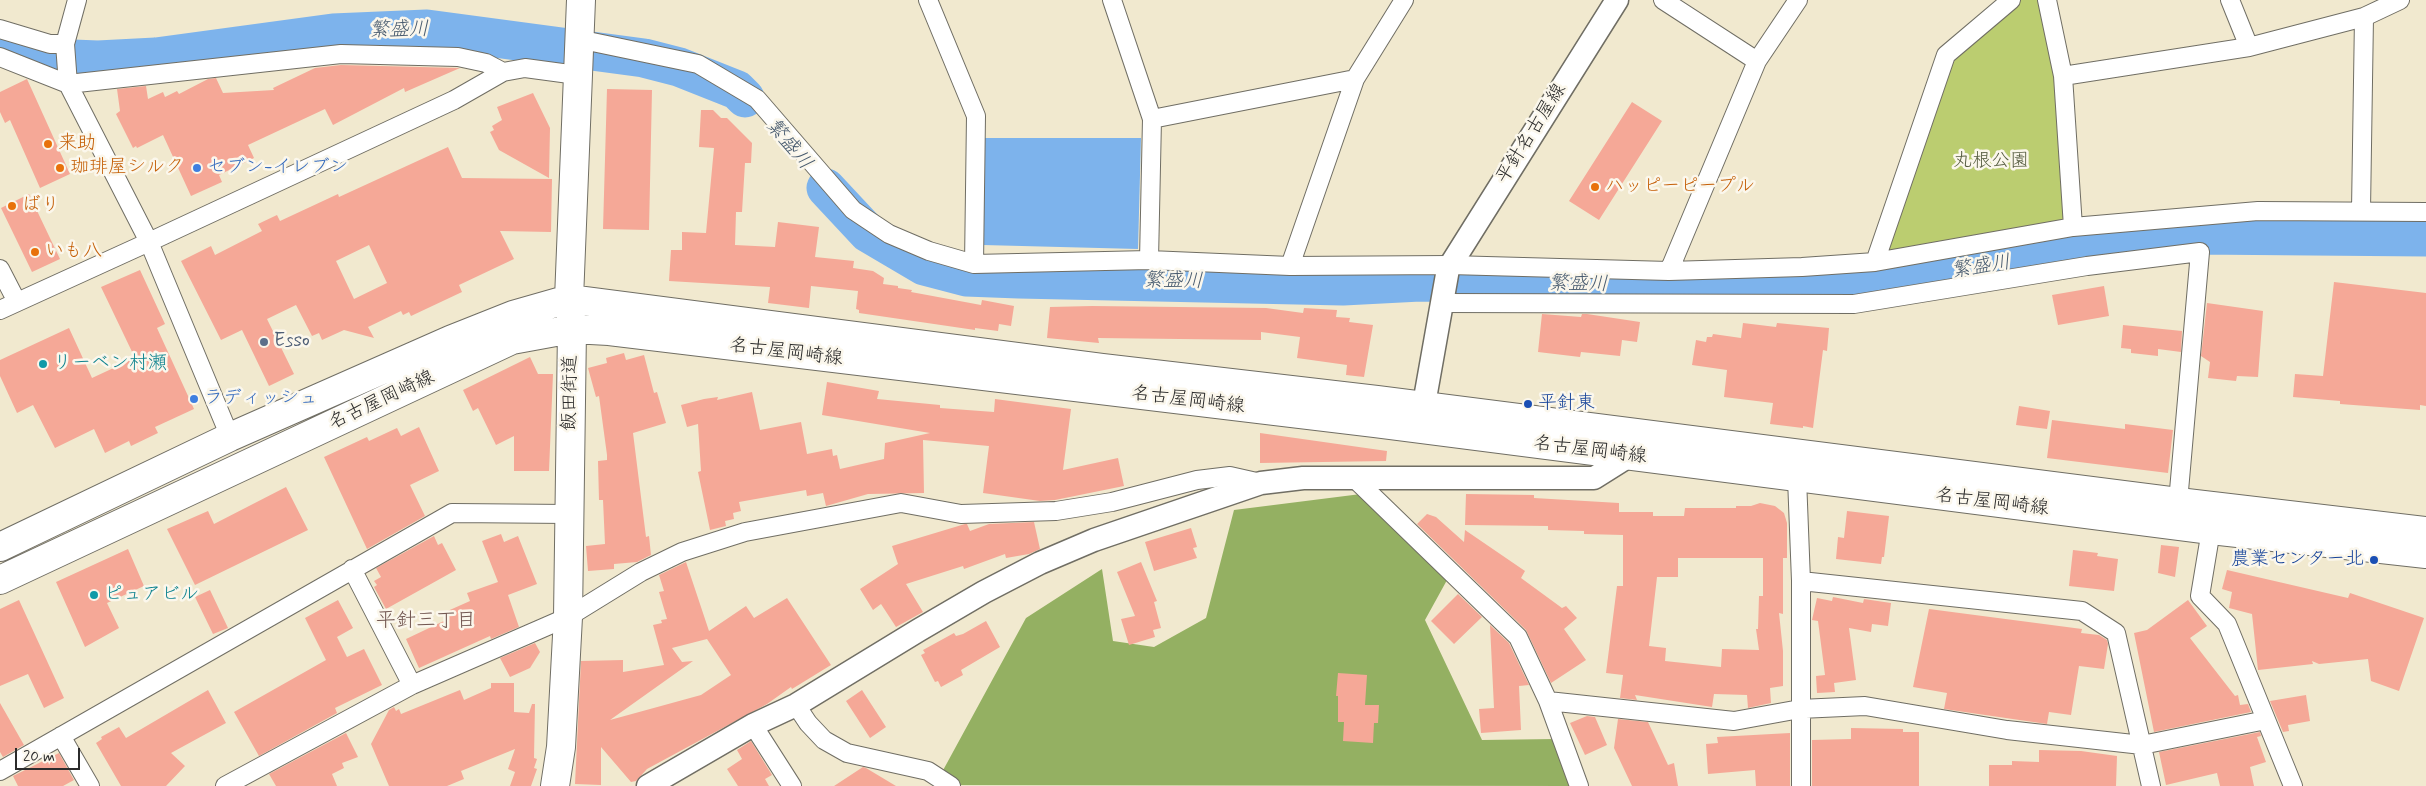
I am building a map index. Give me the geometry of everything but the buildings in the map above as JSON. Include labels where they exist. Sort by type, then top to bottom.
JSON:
[{"type":"main road","name":"飯田街道","points":[[555,786],[561,747],[568,617],[572,329],[569,299],[581,0]]},
{"type":"main road","name":"名古屋岡崎線","points":[[0,547],[230,436],[450,340],[513,316],[569,299],[1102,368],[1422,418],[1629,456],[2211,530],[2426,554]]},
{"type":"main road","name":"名古屋岡崎線","points":[[0,580],[512,340],[572,329],[618,332],[1422,418],[2426,531]]},
{"type":"street","points":[[77,0],[65,44],[68,84],[149,242],[230,436]]},
{"type":"street","points":[[928,0],[976,116],[974,264]]},
{"type":"street","points":[[1290,266],[1355,79],[1404,0]]},
{"type":"street","name":"平針名古屋線","points":[[1449,267],[1617,0]]},
{"type":"street","points":[[1663,0],[1757,61]]},
{"type":"street","points":[[1668,271],[1757,61],[1798,0]]},
{"type":"street","points":[[1875,262],[1946,55],[2011,0]]},
{"type":"street","points":[[2047,0],[2063,76],[2073,227]]},
{"type":"street","points":[[2230,0],[2249,47]]},
{"type":"street","points":[[2063,76],[2249,47],[2364,17],[2400,0]]},
{"type":"street","points":[[1115,1],[1152,119],[1149,260]]},
{"type":"street","points":[[2361,210],[2364,17]]},
{"type":"street","points":[[0,29],[50,44],[65,44]]},
{"type":"street","points":[[0,57],[68,84],[341,54],[458,57],[486,63],[503,72]]},
{"type":"street","points":[[0,310],[454,100],[503,72],[578,56],[698,64],[757,99],[853,210],[888,234],[929,251],[974,264],[1149,260],[1290,266],[1668,271],[1802,267],[1875,262],[2073,227],[2258,211],[2361,210],[2426,212]]},
{"type":"street","points":[[1152,119],[1355,79]]},
{"type":"street","points":[[1441,303],[1854,304],[2087,266],[2200,252],[2178,502]]},
{"type":"street","points":[[1422,418],[1441,303],[1449,267]]},
{"type":"street","points":[[0,269],[17,302]]},
{"type":"street","points":[[648,786],[753,725],[796,705],[984,592],[1040,563],[1094,540],[1261,483],[1303,478],[1594,478],[1629,456]]},
{"type":"street","points":[[225,786],[412,685],[568,617],[641,572],[674,556],[745,532],[901,503],[961,514],[1056,511],[1112,502],[1197,480],[1230,476],[1261,483]]},
{"type":"street","points":[[1354,478],[1518,637],[1548,701],[1579,786]]},
{"type":"street","points":[[1797,478],[1801,581],[1801,786]]},
{"type":"street","points":[[0,771],[452,513],[569,514]]},
{"type":"street","points":[[2211,530],[2200,596],[2226,624],[2292,786]]},
{"type":"street","points":[[352,569],[412,685]]},
{"type":"street","points":[[1801,581],[2082,612],[2116,633],[2151,786]]},
{"type":"street","points":[[1548,701],[1734,721],[1800,709],[1865,706],[2007,730],[2142,745],[2266,720]]},
{"type":"street","points":[[796,705],[808,723],[824,740],[847,754],[928,771],[951,786]]},
{"type":"street","points":[[753,725],[792,786]]},
{"type":"street","points":[[61,736],[90,786]]},
{"type":"green space","name":"丸根公園","points":[[2014,0],[2038,0],[2060,76],[2070,223],[1880,259],[1948,56]]},
{"type":"green space","points":[[1369,493],[1452,571],[1425,620],[1482,740],[1555,739],[1570,786],[935,785],[1026,618],[1102,569],[1113,641],[1154,647],[1206,618],[1234,510]]},
{"type":"water","points":[[985,138],[1141,138],[1138,249],[983,245]]},
{"type":"waterway","name":"繁盛川","points":[[0,45],[47,58],[98,60],[156,57],[333,33],[427,29],[644,58],[679,67],[737,90],[745,98]]},
{"type":"waterway","name":"繁盛川","points":[[826,188],[868,233],[924,266],[966,277],[1019,279],[1343,286],[1420,282],[1827,291],[2085,250],[2198,235],[2426,237]]},
{"type":"place","name":"来助","points":[[48,144]]},
{"type":"place","name":"珈琲屋シルク","points":[[60,168]]},
{"type":"place","name":"セブン-イレブン","points":[[197,168]]},
{"type":"place","name":"ハッピーピープル","points":[[1595,187]]},
{"type":"place","name":"ばり","points":[[12,206]]},
{"type":"place","name":"いも八","points":[[35,252]]},
{"type":"place","name":"Esso","points":[[264,342]]},
{"type":"place","name":"リーベン村瀬","points":[[43,364]]},
{"type":"place","name":"ラディッシュ","points":[[194,399]]},
{"type":"place","name":"平針東","points":[[1528,404]]},
{"type":"place","name":"農業センター北","points":[[2374,560]]},
{"type":"place","name":"ピュアビル","points":[[94,595]]},
{"type":"district","name":"平針三丁目","points":[[426,622]]}]
